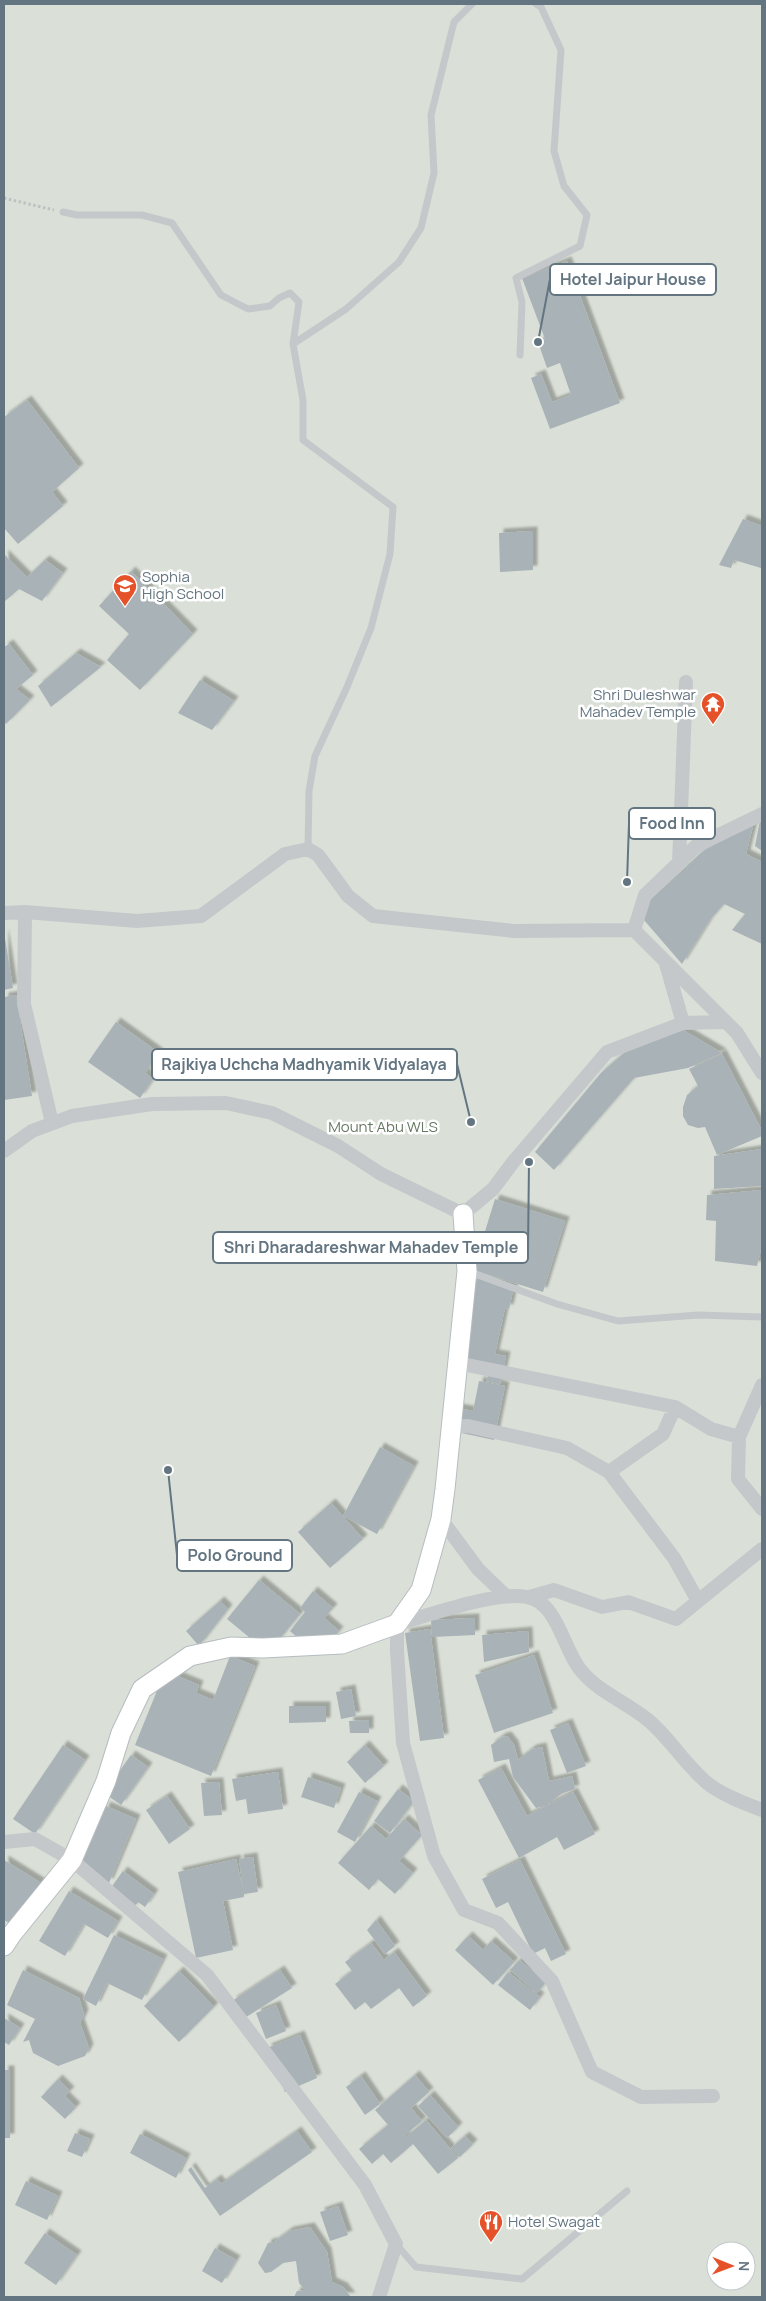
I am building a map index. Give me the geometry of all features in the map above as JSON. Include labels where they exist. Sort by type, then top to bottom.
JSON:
[{"type":"main road","points":[[4,1946],[72,1860],[106,1781],[121,1733],[142,1689],[190,1656],[230,1647],[263,1648],[342,1644],[398,1624],[421,1590],[442,1519],[467,1271],[463,1214]]},
{"type":"street","points":[[679,862],[686,682]]},
{"type":"street","points":[[634,930],[645,895],[696,846],[762,814]]},
{"type":"street","points":[[4,913],[25,912],[137,921],[200,916],[285,854],[308,849],[318,855],[348,896],[373,916],[514,931],[634,930],[737,1033],[762,1073]]},
{"type":"street","points":[[25,912],[24,1004],[52,1123]]},
{"type":"street","points":[[666,961],[684,1023]]},
{"type":"street","points":[[4,1151],[32,1130],[72,1116],[152,1104],[226,1103],[272,1113],[338,1146],[381,1174],[463,1214],[493,1189],[514,1161],[607,1052],[684,1023],[724,1022]]},
{"type":"street","points":[[458,1363],[674,1407],[711,1429],[738,1437]]},
{"type":"street","points":[[762,1385],[738,1437],[738,1479],[762,1509]]},
{"type":"street","points":[[609,1472],[663,1434],[674,1407]]},
{"type":"street","points":[[450,1427],[468,1426],[567,1448],[609,1472],[674,1558],[698,1601]]},
{"type":"street","points":[[442,1519],[478,1569],[505,1596]]},
{"type":"street","points":[[713,2096],[641,2097],[592,2072],[552,1980],[498,1923],[464,1910],[434,1856],[403,1743],[397,1651],[398,1624],[505,1596],[529,1597],[554,1590],[602,1608],[628,1602],[676,1619],[762,1549]]},
{"type":"street","points":[[529,1597],[550,1611],[578,1668],[602,1691],[627,1704],[650,1721],[710,1785],[731,1798],[762,1810]]},
{"type":"street","points":[[4,1842],[35,1839],[72,1860],[207,1974],[365,2184],[396,2244],[379,2297]]},
{"type":"lane","points":[[293,344],[346,309],[400,262],[421,228],[434,173],[431,115],[454,22],[472,4]]},
{"type":"lane","points":[[520,355],[522,302],[516,278],[580,246],[587,215],[564,186],[554,151],[561,50],[541,7],[536,4]]},
{"type":"lane","points":[[63,212],[77,215],[142,215],[172,223],[221,296],[248,309],[270,306],[279,298],[290,293],[299,302],[293,344],[303,400],[303,440],[393,507],[390,554],[371,628],[347,687],[315,756],[309,792],[308,849]]},
{"type":"lane","points":[[467,1271],[557,1304],[618,1321],[698,1315],[762,1317]]},
{"type":"lane","points":[[396,2244],[416,2267],[522,2279],[627,2191]]},
{"type":"path","points":[[4,198],[63,212]]},
{"type":"green space","name":"Mount Abu WLS","points":[[4,4],[762,4],[762,2297],[4,2297]]},
{"type":"building","points":[[567,261],[620,403],[550,429],[531,378],[541,374],[552,402],[571,395],[560,363],[547,368],[538,342],[545,339],[522,278]]},
{"type":"building","points":[[27,400],[79,468],[52,492],[63,506],[18,544],[4,528],[4,417]]},
{"type":"building","points":[[743,519],[762,526],[761,568],[734,560],[731,568],[719,565]]},
{"type":"building","points":[[533,531],[533,570],[500,572],[499,533]]},
{"type":"building","points":[[4,554],[27,577],[45,560],[63,573],[42,601],[19,589],[4,602]]},
{"type":"building","points":[[131,571],[193,634],[140,690],[107,660],[129,634],[99,606]]},
{"type":"building","points":[[9,644],[33,675],[16,689],[30,700],[6,724],[4,721],[4,647]]},
{"type":"building","points":[[76,653],[101,667],[51,707],[38,686]]},
{"type":"building","points":[[200,680],[234,701],[212,730],[178,713]]},
{"type":"building","points":[[760,820],[762,820],[762,851],[755,846]]},
{"type":"building","points":[[754,822],[746,854],[762,862],[762,944],[732,930],[745,914],[724,904],[709,921],[682,964],[637,912],[702,852]]},
{"type":"building","points":[[4,932],[13,988],[4,990]]},
{"type":"building","points":[[16,995],[32,1096],[4,1100],[4,997]]},
{"type":"building","points":[[116,1022],[159,1053],[145,1073],[153,1079],[140,1098],[88,1062]]},
{"type":"building","points":[[683,1030],[722,1053],[688,1068],[634,1078],[554,1170],[535,1152],[601,1073],[624,1053]]},
{"type":"building","points":[[722,1054],[762,1131],[762,1136],[717,1155],[705,1127],[698,1128],[688,1125],[683,1116],[683,1107],[687,1095],[698,1086],[689,1069]]},
{"type":"building","points":[[762,1149],[762,1186],[714,1189],[714,1156]]},
{"type":"building","points":[[762,1190],[762,1245],[757,1266],[715,1261],[716,1221],[706,1220],[707,1195]]},
{"type":"building","points":[[495,1199],[565,1221],[543,1292],[473,1270]]},
{"type":"building","points":[[477,1278],[514,1286],[509,1309],[505,1308],[495,1354],[506,1356],[500,1384],[486,1381],[488,1376],[457,1369]]},
{"type":"building","points":[[479,1381],[505,1386],[494,1440],[443,1429],[448,1406],[473,1411]]},
{"type":"building","points":[[380,1447],[414,1466],[377,1534],[343,1516]]},
{"type":"building","points":[[331,1503],[363,1539],[330,1568],[298,1532]]},
{"type":"building","points":[[259,1580],[300,1614],[268,1653],[227,1619]]},
{"type":"building","points":[[313,1591],[333,1608],[324,1618],[339,1631],[318,1656],[290,1631],[305,1612],[300,1608]]},
{"type":"building","points":[[220,1601],[228,1609],[199,1646],[186,1631]]},
{"type":"building","points":[[475,1618],[475,1635],[432,1637],[431,1620]]},
{"type":"building","points":[[430,1629],[444,1738],[420,1741],[405,1633]]},
{"type":"building","points":[[528,1631],[529,1652],[484,1662],[482,1635]]},
{"type":"building","points":[[534,1655],[553,1713],[494,1733],[475,1675]]},
{"type":"building","points":[[230,1656],[255,1666],[211,1776],[135,1745],[165,1671],[199,1685],[196,1693],[213,1700]]},
{"type":"building","points":[[351,1689],[356,1716],[341,1719],[336,1692]]},
{"type":"building","points":[[289,1706],[326,1706],[326,1722],[289,1723]]},
{"type":"building","points":[[369,1720],[369,1733],[350,1733],[349,1721]]},
{"type":"building","points":[[568,1723],[586,1766],[567,1773],[550,1730]]},
{"type":"building","points":[[507,1736],[514,1745],[518,1760],[532,1749],[542,1747],[549,1781],[572,1776],[575,1789],[561,1794],[546,1806],[536,1808],[513,1777],[509,1759],[494,1762],[491,1745],[502,1737]]},
{"type":"building","points":[[63,1745],[85,1760],[35,1834],[13,1819]]},
{"type":"building","points":[[365,1745],[384,1766],[365,1783],[347,1762]]},
{"type":"building","points":[[131,1755],[148,1767],[121,1805],[104,1793]]},
{"type":"building","points":[[501,1768],[527,1816],[573,1792],[595,1834],[564,1850],[557,1837],[519,1858],[478,1780]]},
{"type":"building","points":[[278,1772],[283,1809],[248,1814],[246,1799],[236,1801],[232,1779]]},
{"type":"building","points":[[308,1777],[341,1788],[334,1808],[301,1797]]},
{"type":"building","points":[[219,1782],[222,1815],[204,1816],[201,1783]]},
{"type":"building","points":[[398,1789],[414,1801],[390,1833],[374,1821]]},
{"type":"building","points":[[359,1792],[377,1801],[355,1842],[337,1832]]},
{"type":"building","points":[[167,1796],[190,1829],[169,1844],[146,1810]]},
{"type":"building","points":[[106,1806],[136,1819],[109,1883],[79,1870]]},
{"type":"building","points":[[404,1819],[422,1835],[399,1861],[413,1873],[395,1894],[378,1879],[369,1890],[338,1863],[371,1826],[386,1839]]},
{"type":"building","points":[[253,1857],[258,1892],[244,1894],[244,1897],[223,1901],[233,1950],[196,1958],[178,1872],[236,1859],[243,1890],[239,1859]]},
{"type":"building","points":[[4,1860],[41,1883],[14,1926],[4,1920]]},
{"type":"building","points":[[520,1860],[566,1954],[551,1961],[545,1948],[533,1954],[508,1902],[496,1908],[482,1879]]},
{"type":"building","points":[[123,1871],[154,1894],[145,1907],[138,1902],[132,1909],[108,1892]]},
{"type":"building","points":[[69,1891],[118,1921],[108,1938],[84,1924],[65,1956],[39,1941]]},
{"type":"building","points":[[376,1920],[395,1946],[385,1954],[367,1930]]},
{"type":"building","points":[[114,1935],[163,1959],[142,2000],[107,1983],[96,2006],[83,1999]]},
{"type":"building","points":[[468,1936],[483,1950],[491,1941],[514,1962],[493,1985],[455,1950]]},
{"type":"building","points":[[371,1943],[384,1960],[394,1952],[427,1996],[413,2007],[399,1988],[371,2009],[365,2002],[355,2010],[335,1984],[352,1971],[345,1962]]},
{"type":"building","points":[[519,1960],[546,1982],[537,1993],[510,1970]]},
{"type":"building","points":[[23,1970],[79,1998],[84,2014],[80,2023],[89,2048],[85,2056],[58,2066],[33,2053],[29,2040],[23,2042],[35,2019],[7,2005]]},
{"type":"building","points":[[280,1970],[292,1988],[243,2019],[232,2001]]},
{"type":"building","points":[[179,1971],[214,2007],[179,2042],[144,2006]]},
{"type":"building","points":[[508,1972],[540,1997],[530,2010],[498,1985]]},
{"type":"building","points":[[276,2005],[286,2031],[266,2039],[256,2013]]},
{"type":"building","points":[[4,2018],[20,2028],[9,2045],[4,2042]]},
{"type":"building","points":[[300,2035],[317,2078],[285,2092],[267,2048]]},
{"type":"building","points":[[4,2070],[10,2070],[10,2138],[4,2138]]},
{"type":"building","points":[[415,2075],[429,2092],[411,2108],[422,2121],[405,2135],[406,2137],[426,2120],[458,2158],[438,2174],[413,2144],[391,2163],[383,2154],[372,2164],[359,2149],[388,2125],[375,2110]]},
{"type":"building","points":[[361,2076],[380,2104],[365,2115],[346,2087]]},
{"type":"building","points":[[58,2079],[70,2091],[65,2096],[76,2107],[65,2119],[41,2097]]},
{"type":"building","points":[[430,2095],[458,2127],[447,2138],[418,2106]]},
{"type":"building","points":[[297,2131],[312,2152],[220,2216],[188,2170],[191,2167],[205,2188],[217,2179],[221,2184]]},
{"type":"building","points":[[75,2133],[90,2139],[82,2157],[67,2151]]},
{"type":"building","points":[[140,2134],[186,2158],[176,2178],[130,2153]]},
{"type":"building","points":[[465,2136],[473,2144],[460,2157],[451,2148]]},
{"type":"building","points":[[26,2181],[58,2196],[47,2220],[15,2205]]},
{"type":"building","points":[[338,2206],[348,2235],[330,2241],[320,2212]]},
{"type":"building","points":[[310,2227],[327,2252],[332,2282],[343,2287],[351,2297],[294,2297],[297,2291],[305,2290],[299,2283],[296,2261],[283,2263],[271,2272],[265,2273],[258,2263],[268,2243],[274,2242],[289,2231]]},
{"type":"building","points":[[45,2233],[77,2255],[56,2285],[24,2263]]},
{"type":"building","points":[[215,2248],[236,2260],[222,2283],[202,2271]]},
{"type":"place","name":"Hotel Jaipur House","points":[[538,342]]},
{"type":"place","name":"Sophia High School","points":[[125,607]]},
{"type":"place","name":"Shri Duleshwar Mahadev Temple","points":[[713,725]]},
{"type":"place","name":"Food Inn","points":[[627,882]]},
{"type":"place","name":"Rajkiya Uchcha Madhyamik Vidyalaya","points":[[471,1122]]},
{"type":"place","name":"Shri Dharadareshwar Mahadev Temple","points":[[529,1162]]},
{"type":"place","name":"Polo Ground","points":[[168,1470]]},
{"type":"place","name":"Hotel Swagat","points":[[491,2243]]}]
